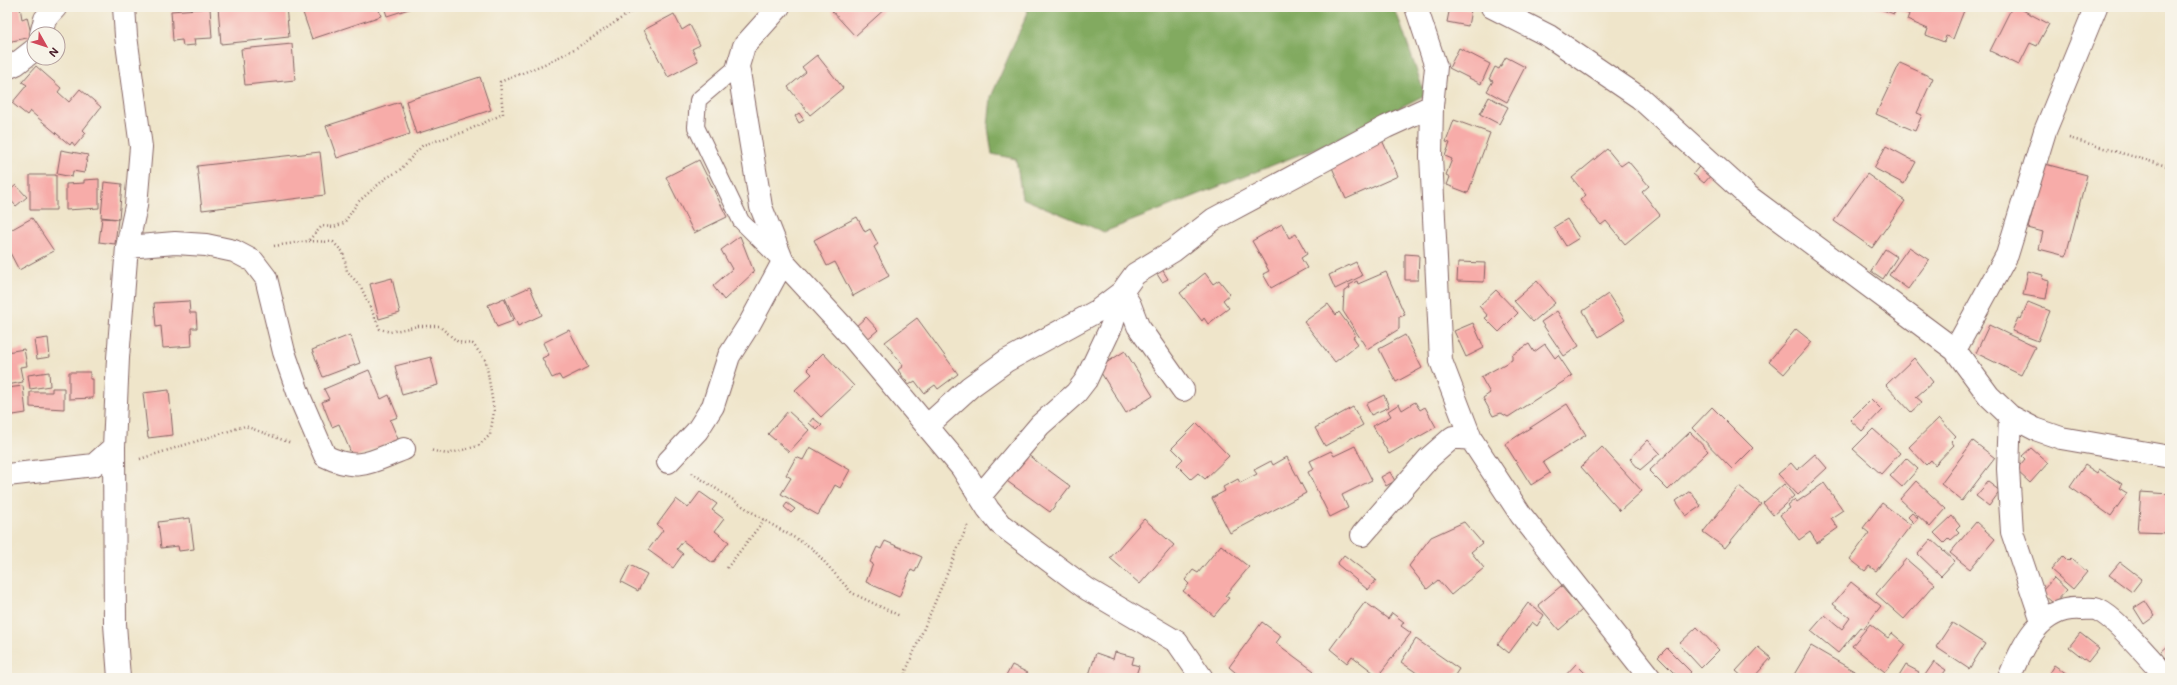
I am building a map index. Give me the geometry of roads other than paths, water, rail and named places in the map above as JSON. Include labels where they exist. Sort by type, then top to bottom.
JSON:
[{"type":"street","points":[[43,26],[45,19],[56,7]]},
{"type":"street","points":[[119,678],[115,624],[114,447],[118,358],[128,247],[136,206],[141,147],[126,36],[124,7]]},
{"type":"street","points":[[779,7],[744,46],[738,66],[761,207],[782,262],[832,318],[853,338],[962,468],[1000,524],[1087,590],[1177,642],[1202,678]]},
{"type":"street","points":[[1416,7],[1436,67],[1432,106],[1431,156],[1441,361],[1471,440],[1521,515],[1650,678]]},
{"type":"street","points":[[1492,7],[1549,36],[1640,98],[1748,196],[1955,350],[1989,396],[2010,416],[2035,429],[2061,438],[2170,457]]},
{"type":"street","points":[[1955,350],[2007,255],[2045,131],[2096,7]]},
{"type":"street","points":[[7,68],[16,64],[26,56]]},
{"type":"street","points":[[927,426],[970,387],[1006,361],[1096,311],[1122,292],[1135,274],[1173,251],[1214,219],[1386,127],[1432,106]]},
{"type":"street","points":[[128,247],[175,243],[206,246],[234,251],[253,261],[266,278],[284,352],[300,398],[325,456],[340,463],[359,465],[404,449]]},
{"type":"street","points":[[668,462],[697,431],[713,406],[729,356],[750,323],[782,262]]},
{"type":"street","points":[[1122,292],[1130,305],[1138,326],[1183,390]]},
{"type":"street","points":[[980,496],[1040,425],[1076,392],[1086,380],[1112,325],[1122,292]]},
{"type":"street","points":[[2010,416],[2008,469],[2012,532],[2042,621]]},
{"type":"street","points":[[1362,535],[1429,458],[1441,447],[1453,437],[1471,440]]},
{"type":"street","points":[[7,475],[94,464],[114,447]]},
{"type":"street","points":[[2009,678],[2023,645],[2042,621],[2070,608],[2097,610],[2119,626],[2168,678]]},
{"type":"lane","points":[[738,66],[698,100],[696,128],[741,220],[782,262]]}]
